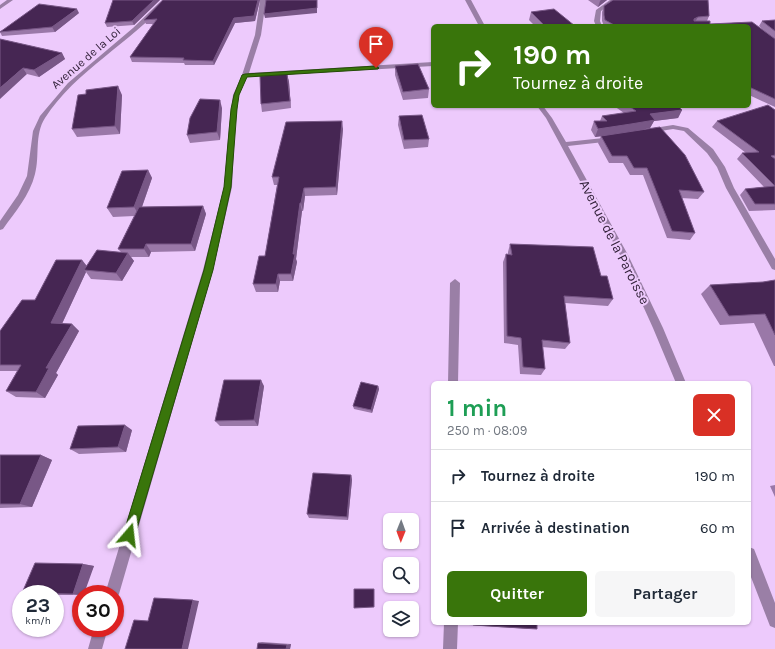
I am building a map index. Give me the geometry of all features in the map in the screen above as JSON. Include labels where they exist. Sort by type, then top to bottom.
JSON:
[{"type":"street","points":[[0,7],[10,0]]},
{"type":"street","name":"Avenue de la Loi","points":[[0,228],[27,187],[31,178],[34,161],[35,135],[42,116],[72,83],[138,28],[165,0]]},
{"type":"street","points":[[115,585],[208,270],[228,187],[236,95],[245,75],[258,35],[263,0]]},
{"type":"street","points":[[468,0],[481,24]]},
{"type":"street","points":[[598,24],[598,10],[611,1]]},
{"type":"street","points":[[245,75],[431,64]]},
{"type":"street","name":"Avenue de la Paroisse","points":[[542,108],[564,144],[624,255],[658,328],[680,381]]},
{"type":"street","points":[[643,133],[680,127],[686,129],[710,151],[721,167],[730,188],[775,267]]},
{"type":"street","points":[[564,144],[621,137]]},
{"type":"street","points":[[453,381],[455,283]]},
{"type":"street","points":[[751,559],[775,621]]},
{"type":"street","points":[[450,625],[450,649]]},
{"type":"street","points":[[95,649],[98,637]]},
{"type":"building","points":[[113,0],[154,0],[132,21],[105,23]]},
{"type":"building","points":[[163,0],[258,0],[254,16],[234,18],[213,61],[183,60],[184,58],[130,57],[157,19],[144,20]]},
{"type":"building","points":[[266,0],[317,0],[317,8],[264,14]]},
{"type":"building","points":[[613,0],[708,0],[709,16],[698,17],[694,19],[694,21],[710,21],[710,24],[612,24],[605,20],[604,6]]},
{"type":"building","points":[[39,4],[77,9],[52,27],[0,32]]},
{"type":"building","points":[[554,9],[573,24],[543,24],[531,12]]},
{"type":"building","points":[[775,20],[775,31],[762,21]]},
{"type":"building","points":[[752,22],[775,39],[775,99],[751,88],[751,24],[710,24]]},
{"type":"building","points":[[0,39],[62,53],[34,70],[23,68],[0,88]]},
{"type":"building","points":[[418,64],[429,89],[403,92],[395,66]]},
{"type":"building","points":[[287,74],[290,101],[261,104],[260,76]]},
{"type":"building","points":[[118,86],[115,126],[72,129],[78,95],[86,94],[86,90]]},
{"type":"building","points":[[200,99],[220,100],[217,132],[187,135],[190,118]]},
{"type":"building","points":[[768,105],[775,110],[775,155],[771,156],[775,159],[775,186],[742,153],[759,152],[717,121]]},
{"type":"building","points":[[632,108],[680,108],[682,110],[650,114],[655,120],[598,129],[594,121],[607,121],[602,116],[636,111]]},
{"type":"building","points":[[422,115],[429,139],[404,140],[399,116]]},
{"type":"building","points":[[342,121],[336,187],[304,188],[300,203],[293,254],[295,254],[291,274],[278,274],[276,284],[253,284],[259,256],[265,256],[279,177],[272,177],[286,122]]},
{"type":"building","points":[[660,127],[685,155],[704,192],[679,190],[695,233],[672,231],[647,168],[634,168],[627,156],[612,156],[601,136]]},
{"type":"building","points":[[148,170],[134,207],[107,208],[122,171]]},
{"type":"building","points":[[775,186],[775,204],[755,204],[745,189]]},
{"type":"building","points":[[203,206],[191,244],[146,244],[144,249],[118,249],[139,207]]},
{"type":"building","points":[[510,244],[593,247],[601,276],[607,276],[613,299],[564,296],[570,343],[542,340],[545,369],[523,367],[521,338],[507,336],[506,254],[512,255]]},
{"type":"building","points":[[97,250],[128,253],[116,273],[84,270]]},
{"type":"building","points":[[56,260],[82,260],[51,323],[72,324],[46,368],[49,368],[36,392],[6,391],[21,365],[0,365],[0,331],[22,300],[35,300]]},
{"type":"building","points":[[775,280],[775,335],[765,314],[729,316],[710,285],[763,282]]},
{"type":"building","points":[[224,380],[261,380],[254,420],[215,421]]},
{"type":"building","points":[[361,382],[378,386],[371,410],[353,406]]},
{"type":"building","points":[[125,425],[118,447],[70,449],[78,426]]},
{"type":"building","points":[[0,455],[41,455],[20,504],[0,504]]},
{"type":"building","points":[[313,473],[351,475],[347,517],[307,514]]},
{"type":"building","points":[[35,563],[83,564],[76,585],[72,585],[72,594],[64,594],[64,585],[25,585]]},
{"type":"building","points":[[354,589],[374,589],[374,607],[354,608]]},
{"type":"building","points":[[154,598],[193,600],[182,649],[125,649],[134,620],[148,621]]},
{"type":"building","points":[[473,625],[537,625],[537,629]]},
{"type":"building","points":[[258,643],[287,645],[286,649],[257,649]]},
{"type":"route","points":[[129,535],[208,270],[223,211],[228,187],[232,126],[236,95],[245,75],[376,68]]}]
